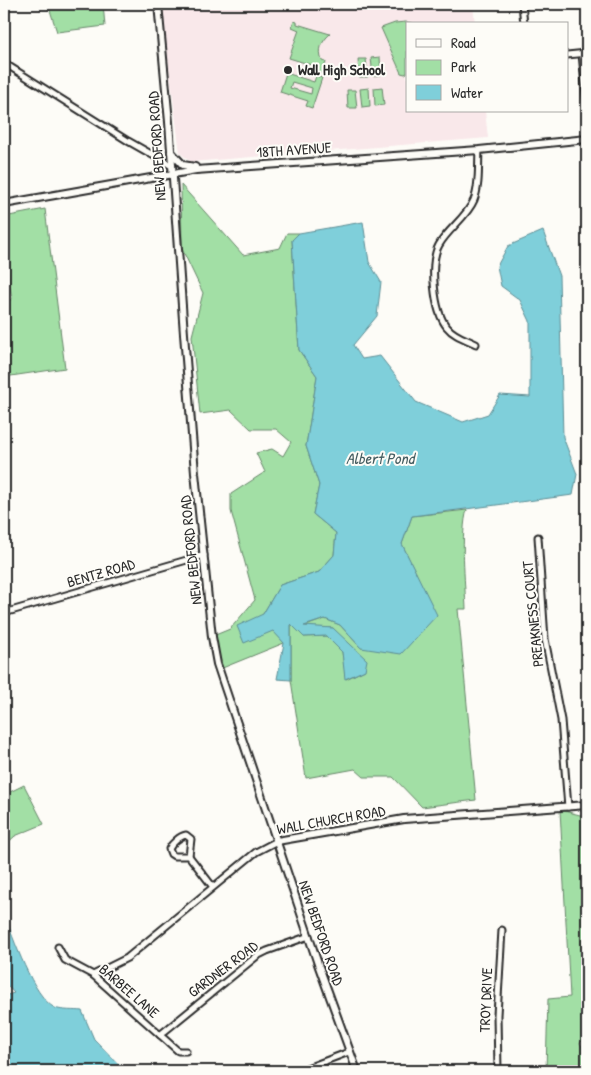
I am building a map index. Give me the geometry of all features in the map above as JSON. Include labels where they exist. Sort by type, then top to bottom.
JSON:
[{"type":"street","name":"NEW BEDFORD ROAD","points":[[158,4],[195,473],[211,629],[217,664],[357,1071]]},
{"type":"street","points":[[522,4],[524,22]]},
{"type":"street","points":[[568,55],[585,54],[587,105]]},
{"type":"street","points":[[4,63],[128,141],[172,166]]},
{"type":"street","name":"18TH AVENUE","points":[[4,204],[172,174],[218,168],[478,150],[587,139]]},
{"type":"street","points":[[476,344],[453,333],[441,320],[437,304],[433,266],[435,254],[440,244],[475,198],[478,150]]},
{"type":"street","points":[[171,152],[180,162],[189,167],[218,168]]},
{"type":"street","name":"PREAKNESS COURT","points":[[538,537],[546,639],[561,720],[568,807]]},
{"type":"street","name":"BENTZ ROAD","points":[[4,613],[204,555]]},
{"type":"street","name":"WALL CHURCH ROAD","points":[[93,975],[127,958],[262,848],[277,841],[404,819],[587,805]]},
{"type":"street","points":[[189,856],[174,856],[170,852],[170,846],[182,836],[189,836],[192,842],[189,856],[213,887]]},
{"type":"street","name":"TROY DRIVE","points":[[498,1071],[497,1015],[502,930]]},
{"type":"street","name":"GARDNER ROAD","points":[[160,1035],[257,956],[309,936]]},
{"type":"street","name":"BARBEE LANE","points":[[58,947],[65,960],[93,975],[178,1051],[186,1051]]},
{"type":"street","points":[[299,1071],[350,1052]]},
{"type":"shaded area","points":[[162,4],[473,4],[475,22],[406,22],[406,112],[485,112],[488,138],[191,162],[180,153]]},
{"type":"shaded area","points":[[587,285],[587,340],[580,304]]},
{"type":"green space","points":[[48,4],[103,4],[105,26],[57,32]]},
{"type":"green space","points":[[294,21],[297,24],[330,34],[322,43],[320,50],[322,61],[326,62],[323,74],[317,73],[318,67],[289,58],[299,30],[292,27]]},
{"type":"green space","points":[[406,22],[405,74],[401,73],[381,28],[395,23]]},
{"type":"green space","points":[[380,57],[381,75],[373,76],[371,58]]},
{"type":"green space","points":[[358,59],[366,59],[368,77],[359,77]]},
{"type":"green space","points":[[286,73],[314,82],[316,76],[322,78],[312,108],[306,106],[308,101],[280,92]],"holes":[[[292,82],[312,88],[311,94],[290,88]]]},
{"type":"green space","points":[[382,87],[384,105],[375,106],[374,88]]},
{"type":"green space","points":[[369,88],[370,106],[362,107],[360,89]]},
{"type":"green space","points":[[347,90],[355,90],[357,108],[348,108]]},
{"type":"green space","points":[[181,185],[243,255],[280,248],[287,233],[299,233],[292,240],[299,350],[317,376],[306,446],[319,485],[313,514],[336,533],[334,555],[319,572],[280,585],[263,614],[284,643],[215,671],[208,638],[230,629],[255,600],[231,511],[231,494],[265,472],[256,453],[272,449],[283,456],[291,442],[276,429],[251,429],[231,410],[200,414],[192,336],[203,293],[182,249]]},
{"type":"green space","points":[[45,209],[65,368],[4,377],[4,303],[12,299],[4,252],[4,217]]},
{"type":"green space","points":[[467,510],[463,544],[466,609],[458,609],[476,800],[422,807],[393,777],[364,777],[355,769],[306,778],[291,680],[291,624],[304,637],[326,636],[342,652],[346,679],[365,670],[333,628],[303,627],[325,619],[340,625],[361,648],[436,615],[402,544],[412,516]]},
{"type":"green space","points":[[24,785],[44,824],[15,836],[4,846],[4,795]]},
{"type":"green space","points":[[560,810],[580,815],[587,814],[587,1036],[580,1043],[587,1056],[587,1071],[546,1071],[548,999],[570,997]]},
{"type":"water","name":"Albert Pond","points":[[363,222],[369,262],[381,282],[377,316],[353,345],[362,359],[380,356],[416,402],[463,422],[488,414],[500,395],[530,397],[530,321],[520,300],[501,286],[497,266],[508,246],[543,231],[559,276],[563,437],[577,474],[573,495],[412,516],[402,544],[437,615],[401,654],[361,648],[340,625],[325,619],[304,626],[333,628],[367,660],[365,670],[345,679],[342,652],[326,636],[304,637],[291,624],[291,680],[277,679],[284,643],[273,631],[244,643],[237,626],[263,614],[280,585],[319,572],[334,555],[336,533],[313,514],[319,485],[306,446],[317,376],[299,350],[292,240],[299,233]]},
{"type":"water","points":[[4,914],[18,951],[39,992],[55,1008],[82,1011],[94,1039],[125,1071],[4,1071],[7,1055],[4,1049],[4,996],[14,993],[4,982]]},
{"type":"place","name":"Wall High School","points":[[288,70]]}]
